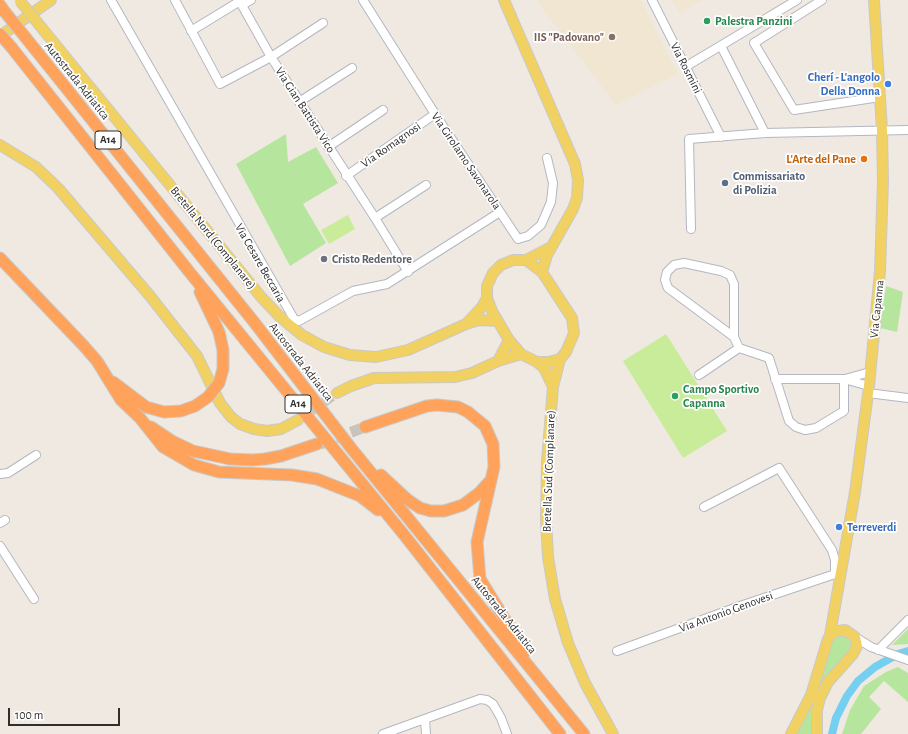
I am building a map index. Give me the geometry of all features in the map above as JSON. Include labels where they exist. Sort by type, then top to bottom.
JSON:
[{"type":"highway","name":"Autostrada Adriatica","points":[[2,8],[254,322],[351,448],[584,734]]},
{"type":"highway","name":"A14","points":[[0,35],[12,48],[191,274],[405,536],[560,734]]},
{"type":"highway","points":[[0,258],[83,345],[121,400],[140,418],[162,435],[184,447],[218,458],[242,460],[265,459],[281,456],[317,444]]},
{"type":"highway","points":[[105,375],[138,402],[155,410],[181,411],[195,406],[208,397],[219,383],[223,369],[223,350],[219,332],[191,274]]},
{"type":"highway","points":[[365,427],[427,406],[448,405],[458,407],[468,412],[485,426],[493,444],[494,467],[477,542],[480,579],[551,693]]},
{"type":"highway","points":[[140,418],[163,448],[194,465],[219,472],[292,474],[330,483],[360,496],[405,536]]},
{"type":"highway","points":[[351,448],[408,500],[420,508],[431,511],[444,511],[463,505],[479,493],[491,480]]},
{"type":"main road","name":"Bretella Nord (Complanare)","points":[[20,0],[262,298],[280,317],[302,335],[324,347],[350,355],[376,357],[408,350],[466,324],[479,320],[498,321]]},
{"type":"main road","points":[[0,35],[51,0]]},
{"type":"main road","points":[[504,0],[575,164],[578,180],[576,198],[565,225],[551,247],[542,272]]},
{"type":"main road","name":"Via Capanna","points":[[791,734],[811,694],[830,635],[838,573],[855,492],[868,390],[882,244],[882,130],[874,0]]},
{"type":"main road","points":[[0,144],[36,167],[58,188],[150,296],[196,356],[220,403],[231,417],[240,424],[254,430],[267,431],[281,429],[298,420]]},
{"type":"main road","points":[[526,260],[542,272],[572,318],[574,333],[566,352],[560,358],[549,362],[537,362],[520,354],[509,340],[498,321],[487,298],[487,286],[492,274],[501,265],[513,260],[526,260],[551,247]]},
{"type":"main road","name":"Bretella Nord (Complanare)","points":[[466,324],[482,307],[487,298]]},
{"type":"main road","points":[[498,361],[509,340]]},
{"type":"main road","points":[[337,393],[350,386],[374,378],[455,377],[472,373],[498,361],[520,354]]},
{"type":"main road","name":"Bretella Sud (Complanare)","points":[[560,358],[553,387],[547,461],[546,519],[548,557],[555,599],[568,643],[584,683],[613,734]]},
{"type":"main road","name":"Bretella Sud (Complanare)","points":[[537,362],[544,368],[553,387]]},
{"type":"main road","points":[[817,734],[817,710],[824,688],[855,651],[857,641],[855,637],[839,626],[833,616]]},
{"type":"main road","points":[[830,635],[837,630],[845,630]]},
{"type":"street","name":"Via Cesare Beccaria","points":[[111,0],[294,319],[299,321],[353,291],[387,284],[500,212]]},
{"type":"street","points":[[175,0],[220,84],[271,57],[323,23]]},
{"type":"street","points":[[191,30],[240,2],[251,0]]},
{"type":"street","name":"Via Girolamo Savonarola","points":[[363,0],[435,114],[518,239],[528,236],[541,225],[551,202],[553,183],[547,158]]},
{"type":"street","name":"Via Rosmini","points":[[652,0],[721,137]]},
{"type":"street","points":[[685,67],[797,0]]},
{"type":"street","points":[[822,0],[754,42],[794,110],[880,97]]},
{"type":"street","name":"Via Gian Battista Vico","points":[[240,2],[271,57],[299,102],[346,176],[375,218],[408,272]]},
{"type":"street","points":[[721,46],[766,133]]},
{"type":"street","points":[[299,102],[352,68]]},
{"type":"street","points":[[328,147],[382,110]]},
{"type":"street","name":"Via Romagnosi","points":[[346,176],[435,114]]},
{"type":"street","points":[[690,229],[689,139],[766,133],[908,130]]},
{"type":"street","points":[[375,218],[426,185]]},
{"type":"street","points":[[734,337],[668,288],[665,280],[667,272],[674,265],[684,263],[721,271],[730,275],[734,284],[734,337],[739,348],[769,358],[789,421],[796,427],[806,430],[816,428],[844,411],[844,379]]},
{"type":"street","points":[[699,375],[739,348]]},
{"type":"street","points":[[775,379],[844,379],[870,372]]},
{"type":"street","points":[[844,379],[868,390],[908,398]]},
{"type":"street","points":[[0,474],[8,473],[36,456]]},
{"type":"street","points":[[704,507],[779,468],[832,550],[838,573]]},
{"type":"street","points":[[0,546],[34,599]]},
{"type":"street","name":"Via Antonio Genovesi","points":[[617,651],[740,606],[838,573]]},
{"type":"street","points":[[855,651],[861,648],[874,649],[908,620]]},
{"type":"street","points":[[855,637],[874,649],[908,660]]},
{"type":"street","points":[[384,734],[480,699],[487,700],[493,704],[501,718],[506,734]]},
{"type":"street","points":[[425,719],[426,734]]},
{"type":"shaded area","name":"IIS \"Padovano\"","points":[[536,0],[641,0],[678,74],[616,105]]},
{"type":"shaded area","points":[[672,0],[702,0],[680,13]]},
{"type":"green space","points":[[286,134],[288,162],[316,147],[338,183],[303,204],[326,243],[290,266],[236,164]]},
{"type":"green space","points":[[348,215],[355,229],[329,244],[321,230]]},
{"type":"green space","points":[[886,286],[903,292],[897,332],[880,328]]},
{"type":"green space","name":"Campo Sportivo Capanna","points":[[666,334],[727,431],[683,458],[623,361]]},
{"type":"green space","points":[[908,629],[908,644],[892,645]]},
{"type":"green space","points":[[844,633],[850,637],[852,648],[833,670],[814,734],[795,734],[833,637]]},
{"type":"green space","points":[[898,667],[908,673],[908,702],[884,681],[869,697],[881,709],[861,734],[842,734],[850,710],[864,686],[886,672]]},
{"type":"waterway","points":[[832,734],[836,718],[847,696],[858,681],[875,667],[898,654],[908,651]]},
{"type":"tunnel","points":[[299,419],[337,393]]},
{"type":"tunnel","points":[[320,444],[365,427]]},
{"type":"place","name":"Palestra Panzini","points":[[707,21]]},
{"type":"place","name":"IIS \"Padovano\"","points":[[612,37]]},
{"type":"place","name":"Cherí - L'angolo Della Donna","points":[[888,84]]},
{"type":"place","name":"L'Arte del Pane","points":[[864,159]]},
{"type":"place","name":"Commissariato di Polizia","points":[[725,183]]},
{"type":"place","name":"Cristo Redentore","points":[[324,259]]},
{"type":"place","name":"Campo Sportivo Capanna","points":[[675,396]]},
{"type":"place","name":"Terreverdi","points":[[839,527]]}]
